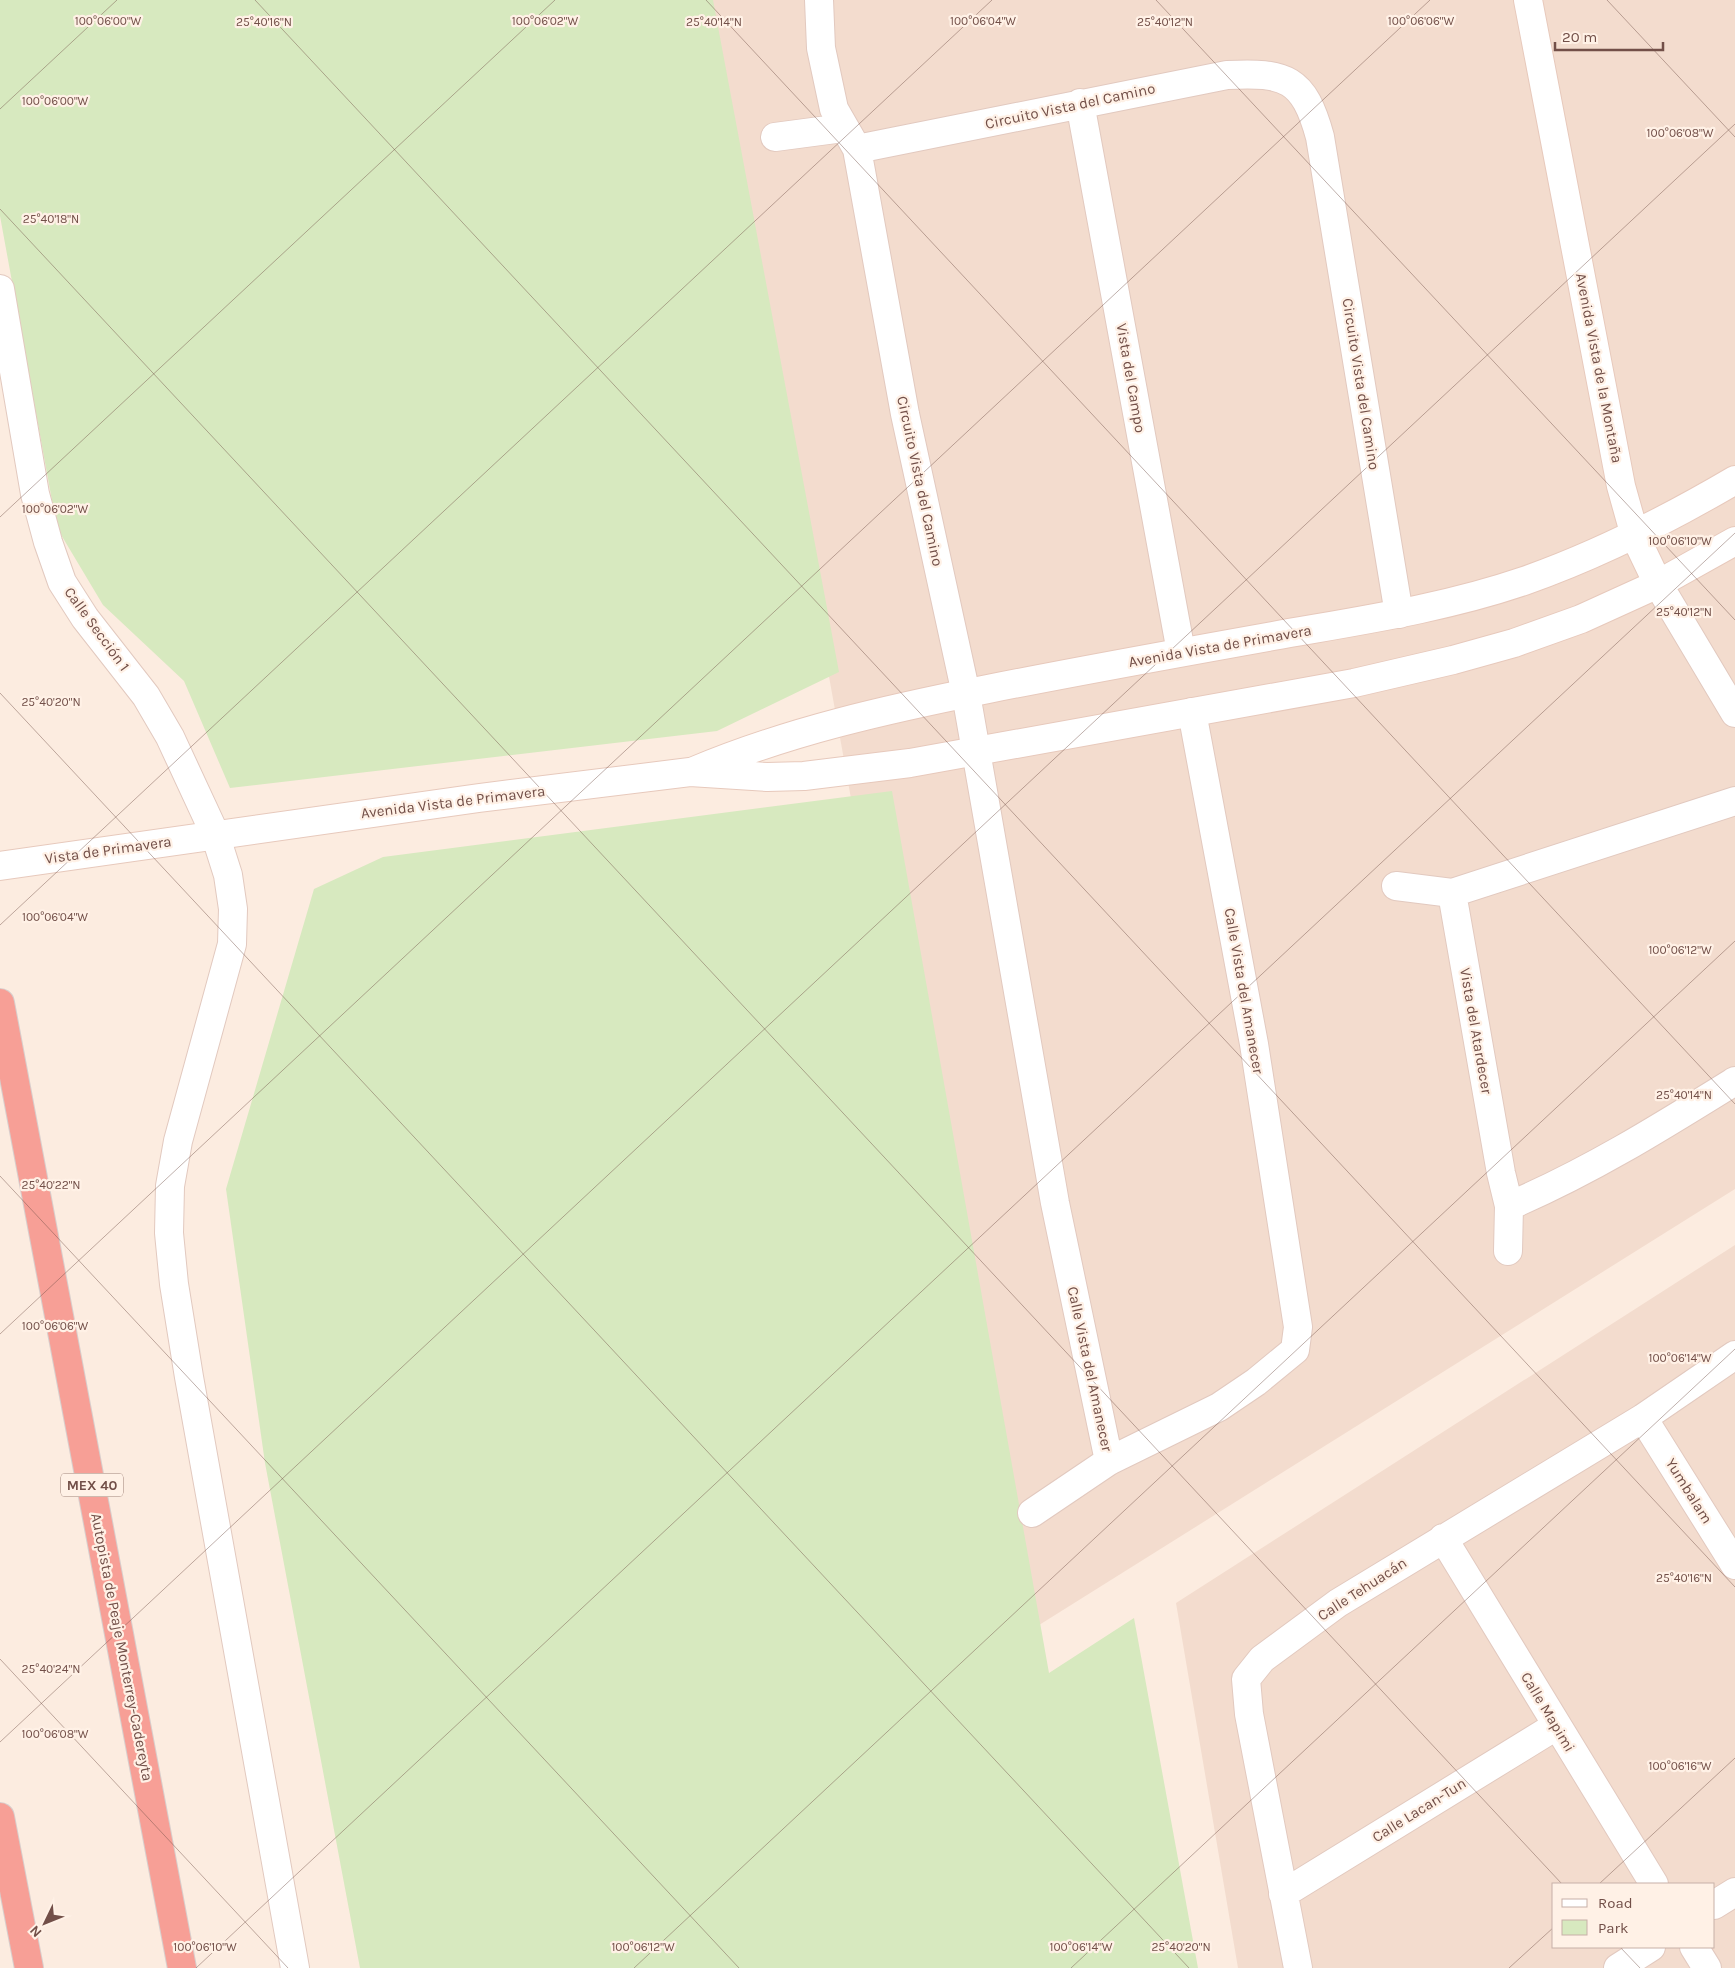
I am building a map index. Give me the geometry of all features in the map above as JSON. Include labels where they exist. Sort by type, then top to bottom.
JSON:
[{"type":"highway","name":"Autopista de Peaje Monterrey-Cadereyta","points":[[0,1003],[182,1968]]},
{"type":"highway","points":[[0,1817],[29,1968]]},
{"type":"street","points":[[775,137],[850,139],[834,109],[828,84],[821,48],[819,0]]},
{"type":"street","name":"Avenida Vista de la Montaña","points":[[1528,0],[1622,486],[1635,536],[1658,584],[1735,712]]},
{"type":"street","name":"Circuito Vista del Camino","points":[[975,751],[966,694],[905,414],[850,139],[1080,103],[1227,75],[1252,74],[1271,76],[1290,82],[1303,94],[1312,108],[1320,137],[1399,614]]},
{"type":"street","name":"Vista del Campo","points":[[1080,103],[1181,652]]},
{"type":"street","name":"Calle Sección 1","points":[[0,289],[35,494],[48,542],[62,582],[85,618],[146,696],[170,737],[216,834],[228,875],[233,909],[232,944],[178,1141],[170,1186],[169,1233],[174,1284],[189,1377],[295,1968]]},
{"type":"street","name":"Avenida Vista de Primavera","points":[[690,772],[731,755],[875,712],[1181,652],[1399,614],[1522,582],[1635,536],[1735,480]]},
{"type":"street","name":"Avenida Vista de Primavera","points":[[216,834],[479,798],[690,772],[733,777],[804,776],[910,763],[1354,684],[1488,651],[1581,619],[1658,584],[1735,541]]},
{"type":"street","name":"Calle Vista del Amanecer","points":[[975,751],[1055,1203],[1109,1461],[1219,1407],[1256,1382],[1295,1350],[1298,1327],[1254,1044],[1192,712]]},
{"type":"street","points":[[1396,886],[1452,893],[1735,802]]},
{"type":"street","name":"Vista de Primavera","points":[[0,866],[216,834]]},
{"type":"street","name":"Vista del Atardecer","points":[[1452,893],[1501,1173],[1509,1206],[1508,1250]]},
{"type":"street","points":[[1509,1206],[1568,1180],[1612,1156],[1735,1081]]},
{"type":"street","name":"Calle Tehuacán","points":[[1298,1968],[1249,1714],[1246,1679],[1262,1659],[1294,1633],[1443,1538],[1643,1418],[1735,1355]]},
{"type":"street","name":"Yumbalam","points":[[1643,1418],[1735,1565]]},
{"type":"street","points":[[1032,1513],[1109,1461]]},
{"type":"street","name":"Calle Mapimi","points":[[1443,1538],[1653,1883]]},
{"type":"street","name":"Calle Lacan-Tun","points":[[1283,1894],[1556,1726]]},
{"type":"street","points":[[1715,1905],[1735,1892]]},
{"type":"street","points":[[1618,1968],[1649,1948]]},
{"type":"street","points":[[1695,1948],[1707,1968]]},
{"type":"shaded area","points":[[707,0],[1735,0],[1735,1189],[1004,1647]]},
{"type":"shaded area","points":[[1735,1245],[1735,1968],[1238,1968],[1176,1603]]},
{"type":"green space","points":[[0,0],[713,0],[839,672],[717,731],[230,788],[184,681],[103,605],[57,528],[0,216]]},
{"type":"green space","points":[[892,791],[1049,1673],[1134,1618],[1198,1968],[360,1968],[265,1463],[226,1189],[314,889],[383,857]]}]
